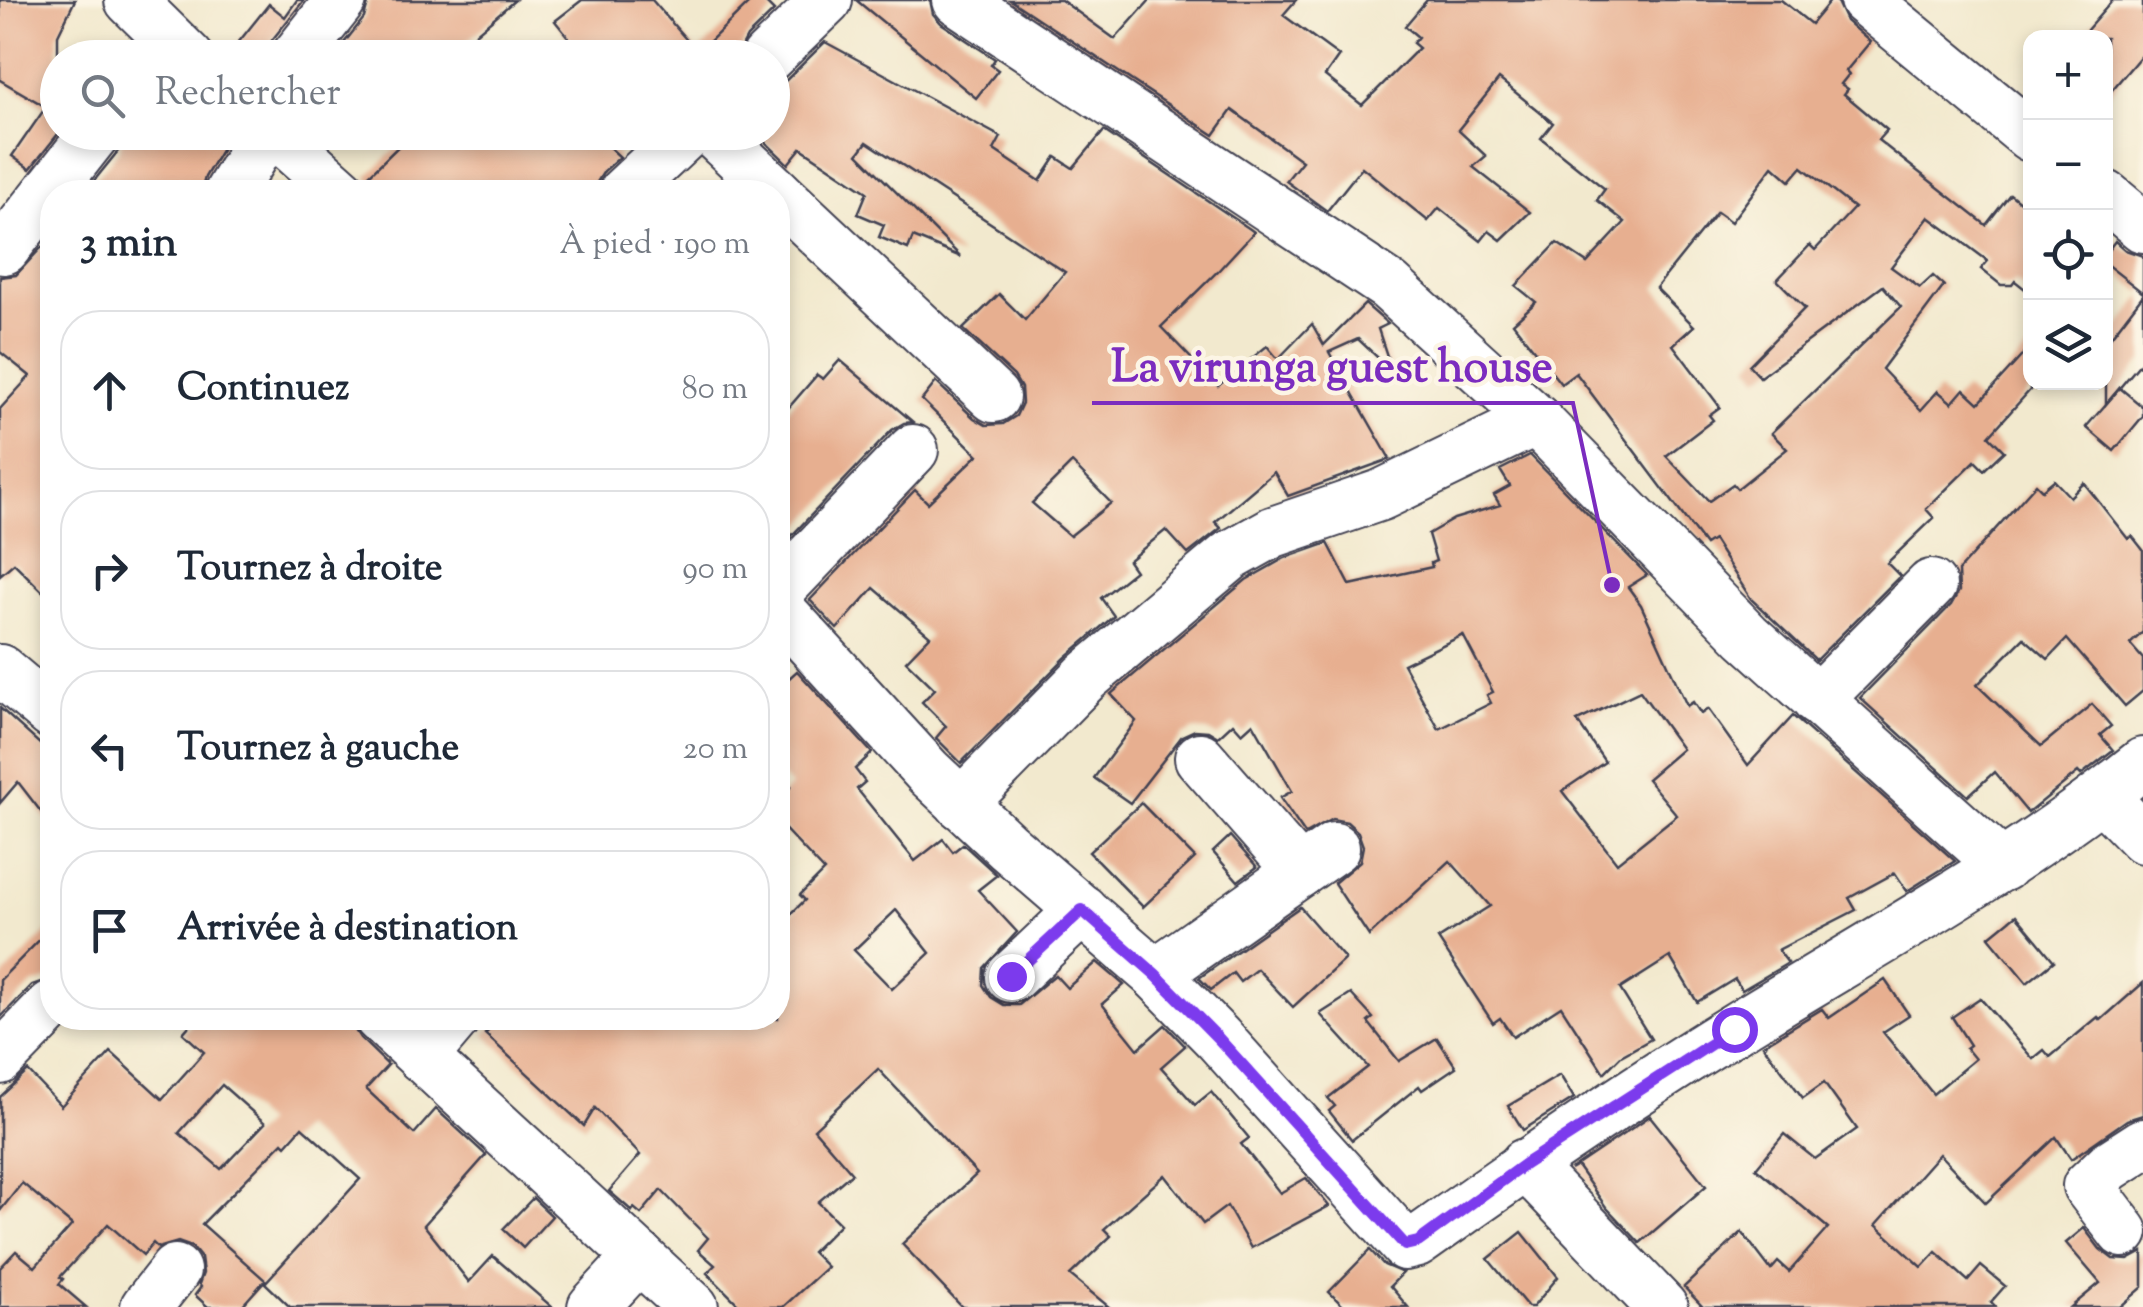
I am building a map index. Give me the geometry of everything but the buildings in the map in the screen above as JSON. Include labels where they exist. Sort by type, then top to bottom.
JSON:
[{"type":"street","points":[[130,0],[162,40]]},
{"type":"street","points":[[309,40],[341,0]]},
{"type":"street","points":[[786,40],[827,0]]},
{"type":"street","points":[[958,0],[1389,286],[1536,420],[1746,636],[2003,866]]},
{"type":"street","points":[[1865,0],[2023,130]]},
{"type":"street","points":[[58,180],[82,150]]},
{"type":"street","points":[[237,180],[255,150]]},
{"type":"street","points":[[294,150],[328,180]]},
{"type":"street","points":[[637,180],[669,150]]},
{"type":"street","points":[[731,150],[763,180]]},
{"type":"street","points":[[2113,202],[2143,227]]},
{"type":"street","points":[[4,249],[40,203]]},
{"type":"street","points":[[790,205],[994,397]]},
{"type":"street","points":[[962,804],[1085,678],[1230,556],[1273,532],[1381,496],[1536,420]]},
{"type":"street","points":[[790,578],[913,450]]},
{"type":"street","points":[[1816,700],[1931,585]]},
{"type":"street","points":[[790,621],[909,754],[1155,974],[1405,1245],[1418,1242],[1525,1164],[1734,1029],[2003,866],[2143,763]]},
{"type":"street","points":[[0,670],[40,704]]},
{"type":"street","points":[[1155,974],[1317,860],[1200,758]]},
{"type":"street","points":[[2102,796],[2143,838]]},
{"type":"street","points":[[1011,976],[1082,910]]},
{"type":"street","points":[[0,1059],[40,1018]]},
{"type":"street","points":[[393,1030],[693,1307]]},
{"type":"street","points":[[422,1058],[445,1030]]},
{"type":"street","points":[[2124,1232],[2088,1186],[2108,1166],[2143,1144]]},
{"type":"street","points":[[1525,1164],[1662,1307]]},
{"type":"street","points":[[592,1307],[638,1257]]},
{"type":"place","name":"La virunga guest house","points":[[1612,585]]},
{"type":"route","points":[[1011,976],[1082,910],[1155,974],[1218,1038],[1405,1245],[1418,1242],[1525,1164],[1734,1029]]}]
